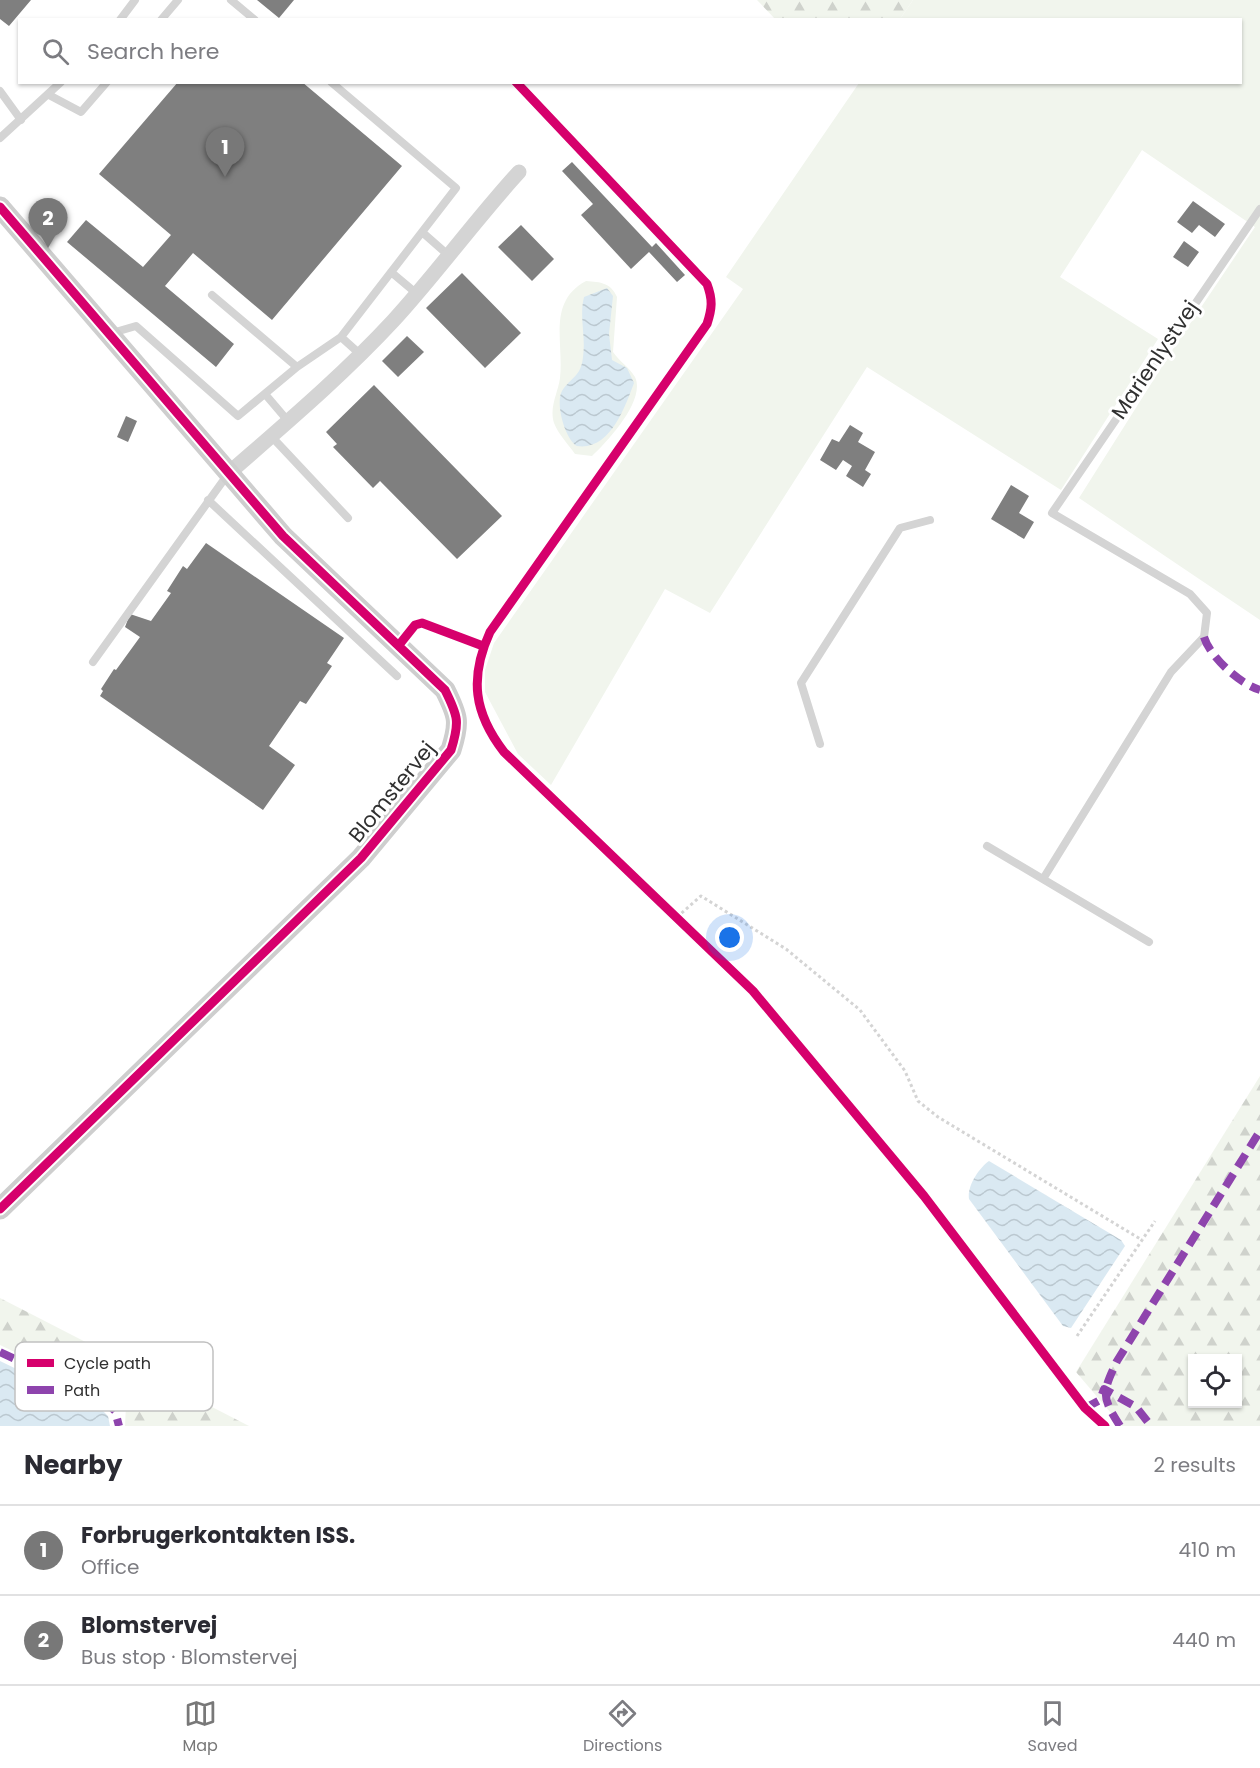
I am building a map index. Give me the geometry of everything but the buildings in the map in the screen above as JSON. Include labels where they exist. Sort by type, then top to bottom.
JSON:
[{"type":"street","points":[[229,473],[361,355],[519,172]]},
{"type":"street","name":"Blomstervej","points":[[0,207],[283,536],[445,690],[457,714],[458,728],[451,750],[426,783],[361,858],[0,1209]]},
{"type":"lane","points":[[122,18],[135,0]]},
{"type":"lane","points":[[163,18],[178,0]]},
{"type":"lane","points":[[231,0],[253,18]]},
{"type":"lane","points":[[0,138],[59,84]]},
{"type":"lane","points":[[49,95],[81,112],[104,84]]},
{"type":"lane","points":[[110,333],[136,326],[238,416],[297,367],[341,337],[456,188],[333,84]]},
{"type":"lane","points":[[0,91],[21,120]]},
{"type":"lane","name":"Marienlystvej","points":[[1043,879],[1172,672],[1204,637],[1207,613],[1190,594],[1052,513],[1260,209]]},
{"type":"lane","points":[[422,232],[447,254]]},
{"type":"lane","points":[[391,272],[416,293]]},
{"type":"lane","points":[[213,295],[297,367]]},
{"type":"lane","points":[[341,337],[361,355]]},
{"type":"lane","points":[[265,394],[288,421]]},
{"type":"lane","points":[[271,436],[348,518]]},
{"type":"lane","points":[[93,662],[229,473]]},
{"type":"lane","points":[[208,500],[397,676]]},
{"type":"lane","points":[[820,744],[801,684],[900,528],[930,520]]},
{"type":"lane","points":[[987,846],[1149,942]]},
{"type":"path","points":[[669,909],[681,921],[701,896],[786,949],[860,1010],[905,1071],[918,1101],[938,1117],[1142,1240]]},
{"type":"path","points":[[1077,1336],[1155,1221]]},
{"type":"green space","points":[[757,0],[913,0],[901,18],[774,18]]},
{"type":"green space","points":[[913,0],[1260,0],[1260,620],[1079,498],[1173,349],[1255,227],[1142,150],[1060,277],[1158,339],[1061,490],[867,367],[710,613],[665,589],[551,785],[518,754],[485,692],[485,670],[494,643],[743,289],[726,277],[858,84],[1242,84],[1242,18],[901,18]]},
{"type":"green space","points":[[586,281],[605,284],[617,297],[613,352],[633,373],[637,386],[635,397],[624,419],[592,456],[575,454],[558,431],[553,417],[553,406],[560,378],[562,311],[566,300],[574,290]]},
{"type":"green space","points":[[1260,1076],[1260,1426],[1122,1426],[1076,1372]]},
{"type":"green space","points":[[0,1298],[86,1342],[15,1342],[15,1352],[0,1345]]},
{"type":"green space","points":[[213,1407],[249,1426],[125,1426],[126,1411],[213,1411]]},
{"type":"water","points":[[607,288],[613,296],[609,334],[612,360],[627,368],[634,383],[621,415],[607,435],[599,442],[589,446],[577,446],[565,429],[560,397],[565,386],[578,373],[582,364],[584,297]]},
{"type":"water","points":[[989,1161],[1121,1240],[1125,1246],[1071,1328],[1063,1326],[969,1199],[974,1178]]},
{"type":"water","points":[[0,1361],[15,1368],[15,1411],[103,1411],[108,1416],[110,1426],[0,1426]]},
{"type":"marked path","points":[[1204,637],[1212,653],[1227,669],[1244,682],[1260,690]]},
{"type":"marked path","points":[[1120,1426],[1109,1408],[1106,1394],[1108,1380],[1117,1361],[1260,1131]]},
{"type":"marked path","points":[[0,1352],[15,1359]]},
{"type":"marked path","points":[[1085,1408],[1100,1400],[1104,1389],[1136,1407],[1151,1426]]},
{"type":"marked path","points":[[115,1411],[119,1426]]},
{"type":"cycle path","points":[[518,84],[707,284],[711,304],[707,324],[490,632],[483,649],[477,680],[478,695],[486,723],[504,752],[753,991],[924,1196],[1085,1408],[1105,1426]]},
{"type":"cycle path","points":[[0,207],[283,536],[445,690],[453,706],[456,719],[456,732],[451,750],[361,858],[0,1209]]},
{"type":"cycle path","points":[[399,645],[415,625],[422,623],[483,646]]},
{"type":"place","name":"Forbrugerkontakten ISS.","points":[[225,177]]},
{"type":"place","name":"Blomstervej","points":[[48,248]]}]
